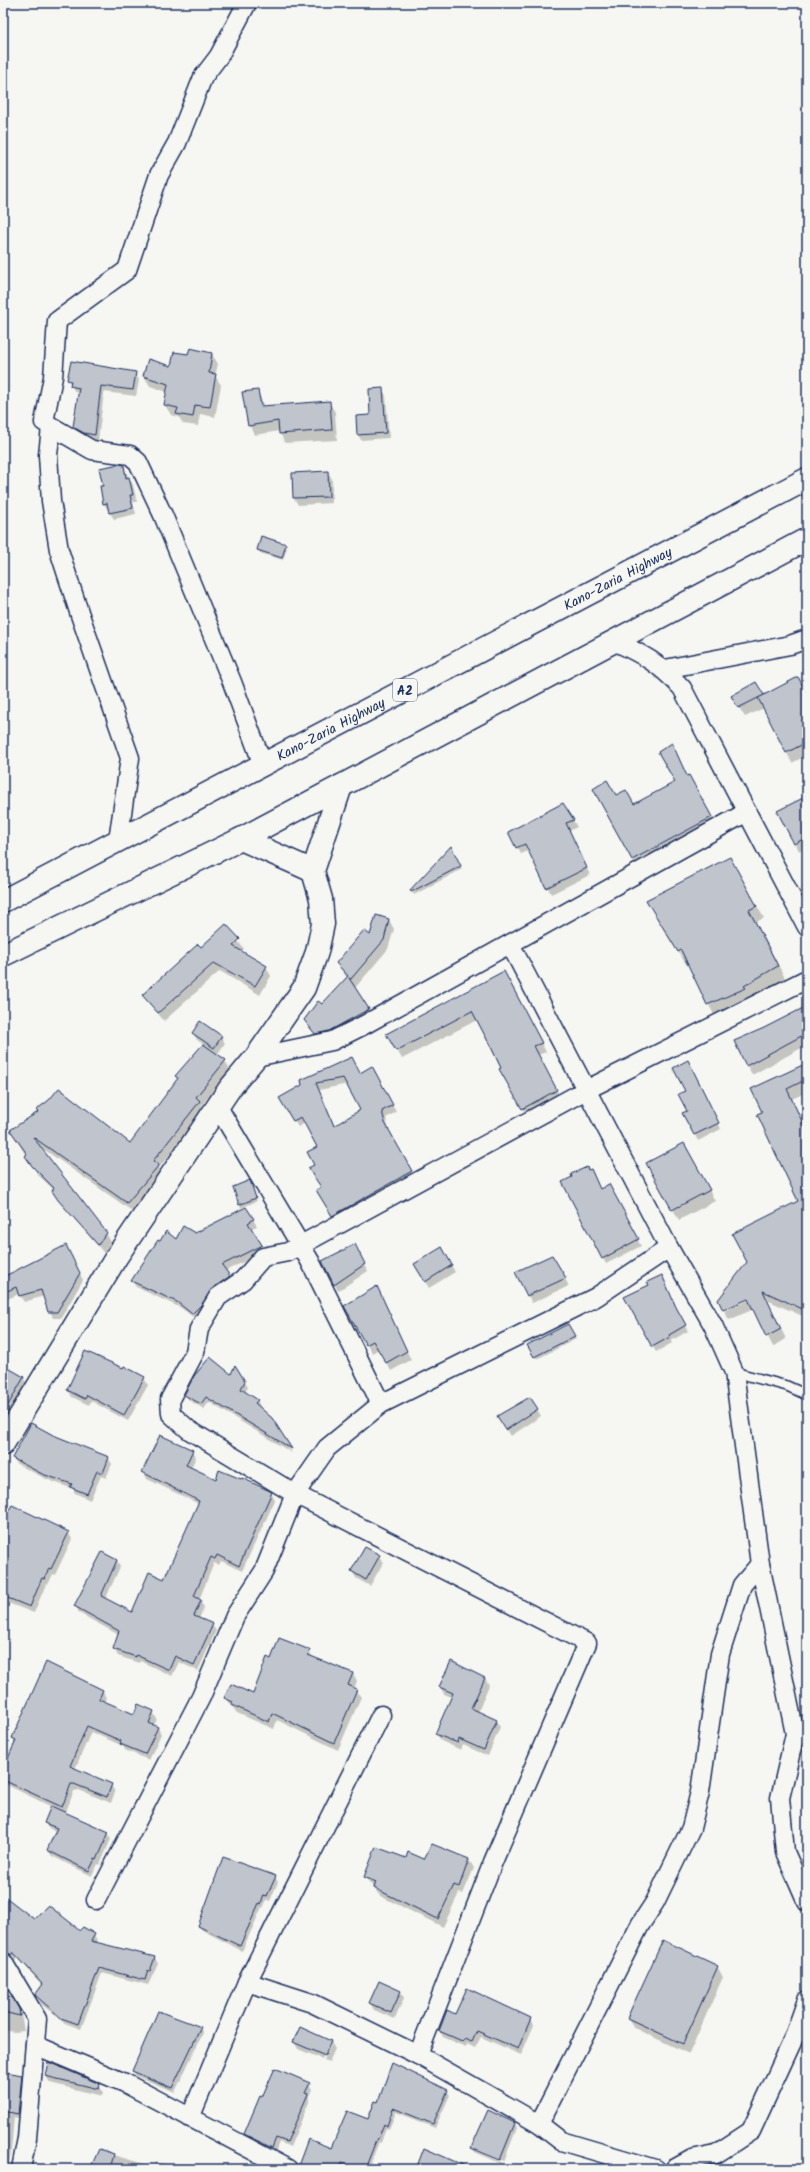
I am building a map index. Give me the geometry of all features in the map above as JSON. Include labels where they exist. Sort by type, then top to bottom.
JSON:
[{"type":"main road","name":"Kano-Zaria Highway","points":[[3,901],[807,479]]},
{"type":"main road","points":[[4,951],[241,839],[807,539]]},
{"type":"main road","points":[[3,1444],[118,1256],[230,1088],[256,1057],[304,988],[317,952],[323,924],[321,899],[313,871],[341,786]]},
{"type":"main road","points":[[241,839],[313,871]]},
{"type":"street","points":[[247,3],[219,56],[203,77],[177,142],[159,175],[127,270],[57,320],[53,377],[44,422],[92,450],[130,455],[138,462],[169,529],[232,682],[263,765]]},
{"type":"street","points":[[51,427],[48,455],[51,501],[59,550],[130,758],[118,841]]},
{"type":"street","points":[[665,669],[790,645],[807,639]]},
{"type":"street","points":[[614,641],[646,656],[665,669],[682,688],[807,927]]},
{"type":"street","points":[[256,1057],[332,1040],[364,1025],[747,812]]},
{"type":"street","points":[[510,944],[669,1248],[714,1324],[734,1372],[760,1564],[795,1734],[780,1798],[785,1852],[807,1902]]},
{"type":"street","points":[[418,2055],[492,1862],[587,1643],[295,1494],[189,1430],[171,1414],[170,1398],[194,1352],[199,1329],[218,1297],[243,1280],[263,1257],[288,1252],[586,1090],[807,979]]},
{"type":"street","points":[[218,1107],[300,1245],[381,1404]]},
{"type":"street","points":[[96,1900],[201,1697],[235,1616],[264,1571],[295,1494],[327,1448],[381,1404],[596,1297],[669,1248]]},
{"type":"street","points":[[539,2124],[640,1925],[655,1902],[676,1862],[691,1828],[700,1792],[720,1654],[742,1585],[760,1564]]},
{"type":"street","points":[[190,2118],[248,1982],[381,1715]]},
{"type":"street","points":[[3,1962],[37,2019],[27,2138],[21,2169]]},
{"type":"street","points":[[248,1982],[312,2003],[418,2055],[539,2124],[561,2141],[656,2169]]},
{"type":"street","points":[[674,2169],[692,2159],[716,2154],[751,2131],[792,2042],[807,2000]]},
{"type":"street","points":[[35,2045],[125,2083],[288,2169]]},
{"type":"lane","points":[[734,1372],[787,1386],[807,1395]]},
{"type":"building","points":[[190,348],[212,353],[209,373],[216,374],[210,407],[195,405],[193,417],[176,414],[178,408],[164,405],[168,384],[143,376],[148,359],[171,366],[174,352],[188,354]]},
{"type":"building","points":[[71,361],[136,372],[133,390],[101,386],[95,435],[84,433],[73,427],[79,388],[70,386],[71,381],[67,380]]},
{"type":"building","points":[[383,388],[386,433],[357,435],[356,416],[370,415],[369,389]]},
{"type":"building","points":[[258,390],[261,406],[330,401],[332,430],[279,434],[278,421],[248,426],[242,392]]},
{"type":"building","points":[[120,464],[124,465],[126,478],[129,477],[133,495],[130,495],[133,508],[109,513],[107,503],[103,504],[100,486],[103,486],[99,468]]},
{"type":"building","points":[[328,471],[329,497],[293,498],[292,473]]},
{"type":"building","points":[[261,536],[286,544],[282,558],[257,550]]},
{"type":"building","points":[[798,677],[807,693],[807,742],[786,753],[758,698]]},
{"type":"building","points":[[756,682],[764,695],[738,708],[731,696]]},
{"type":"building","points":[[672,743],[687,776],[689,775],[712,817],[632,860],[593,789],[607,780],[616,795],[626,790],[634,804],[675,782],[658,752]]},
{"type":"building","points":[[807,796],[807,837],[794,844],[777,811]]},
{"type":"building","points":[[563,803],[574,820],[566,823],[587,868],[546,888],[525,844],[516,848],[508,832]]},
{"type":"building","points":[[451,846],[461,866],[411,892],[410,890]]},
{"type":"building","points":[[730,857],[757,906],[749,910],[778,966],[744,986],[746,988],[707,1005],[681,950],[678,952],[646,900]]},
{"type":"building","points":[[376,915],[389,919],[384,940],[351,979],[349,978],[369,1009],[329,1031],[315,1034],[304,1020],[318,1001],[322,1004],[348,976],[336,963],[364,930],[370,935]]},
{"type":"building","points":[[226,924],[240,939],[233,946],[267,966],[255,986],[214,963],[158,1013],[142,995],[198,944],[201,947]]},
{"type":"building","points":[[504,971],[542,1043],[534,1046],[557,1090],[522,1109],[499,1069],[501,1068],[472,1011],[396,1051],[386,1034]]},
{"type":"building","points":[[807,1006],[807,1033],[746,1066],[734,1041],[764,1028]]},
{"type":"building","points":[[200,1021],[222,1036],[214,1048],[192,1033]]},
{"type":"building","points":[[203,1044],[226,1060],[196,1097],[200,1101],[153,1161],[159,1165],[127,1203],[33,1137],[107,1233],[98,1245],[58,1200],[52,1191],[54,1188],[32,1166],[25,1156],[27,1154],[10,1130],[38,1112],[36,1110],[49,1100],[59,1088],[130,1143],[178,1078],[175,1076]]},
{"type":"building","points":[[352,1057],[360,1073],[372,1066],[393,1105],[382,1111],[385,1123],[412,1171],[332,1216],[316,1190],[321,1187],[308,1168],[314,1165],[307,1152],[317,1147],[301,1117],[293,1121],[279,1098],[302,1085],[301,1080]],"holes":[[[343,1078],[360,1110],[334,1126],[316,1083]]]},
{"type":"building","points":[[688,1060],[719,1123],[694,1135],[682,1113],[687,1111],[678,1094],[685,1091],[673,1068]]},
{"type":"building","points":[[807,1063],[807,1079],[787,1089],[807,1132],[807,1311],[763,1291],[781,1329],[766,1337],[748,1299],[723,1310],[718,1300],[747,1262],[732,1234],[798,1201],[757,1114],[762,1112],[751,1089]]},
{"type":"building","points":[[684,1143],[710,1190],[672,1210],[646,1163]]},
{"type":"building","points":[[587,1167],[588,1170],[591,1169],[600,1189],[609,1184],[639,1239],[602,1259],[562,1182],[572,1177],[571,1174]]},
{"type":"building","points":[[250,1180],[256,1198],[239,1205],[233,1187]]},
{"type":"building","points":[[246,1207],[254,1219],[248,1223],[262,1245],[222,1265],[230,1276],[212,1289],[202,1304],[192,1314],[177,1302],[131,1281],[158,1240],[160,1241],[166,1231],[176,1239],[183,1226],[195,1233]]},
{"type":"building","points":[[355,1244],[365,1264],[334,1285],[322,1261]]},
{"type":"building","points":[[66,1245],[80,1273],[57,1312],[48,1312],[41,1290],[19,1296],[16,1287],[3,1293],[3,1277]]},
{"type":"building","points":[[442,1247],[452,1265],[425,1282],[414,1264]]},
{"type":"building","points":[[552,1255],[566,1278],[527,1296],[515,1272]]},
{"type":"building","points":[[662,1275],[676,1307],[686,1325],[669,1335],[670,1337],[652,1347],[624,1297],[649,1285],[647,1282]]},
{"type":"building","points":[[377,1286],[407,1351],[386,1363],[373,1341],[366,1345],[344,1306]]},
{"type":"building","points":[[568,1324],[575,1336],[534,1357],[527,1345]]},
{"type":"building","points":[[85,1351],[123,1368],[124,1366],[145,1377],[124,1415],[87,1395],[85,1399],[67,1390]]},
{"type":"building","points":[[210,1357],[231,1374],[235,1365],[245,1381],[241,1389],[258,1400],[255,1403],[272,1418],[292,1449],[206,1397],[201,1404],[184,1395],[194,1376]]},
{"type":"building","points":[[3,1365],[24,1377],[3,1414]]},
{"type":"building","points":[[530,1397],[538,1409],[506,1430],[497,1416]]},
{"type":"building","points":[[31,1423],[53,1435],[109,1457],[103,1473],[97,1471],[87,1494],[70,1487],[72,1484],[42,1474],[12,1458]]},
{"type":"building","points":[[160,1435],[193,1450],[186,1465],[216,1479],[219,1470],[241,1479],[242,1478],[272,1492],[239,1566],[217,1555],[215,1559],[211,1557],[194,1596],[201,1600],[194,1616],[213,1624],[194,1665],[175,1656],[169,1670],[136,1655],[136,1657],[113,1649],[119,1631],[74,1606],[102,1552],[117,1560],[101,1596],[132,1612],[149,1572],[164,1579],[199,1501],[142,1472]]},
{"type":"building","points":[[12,1505],[69,1532],[51,1569],[49,1568],[45,1579],[42,1578],[30,1607],[3,1596],[3,1520]]},
{"type":"building","points":[[365,1547],[380,1555],[366,1580],[351,1571]]},
{"type":"building","points":[[279,1638],[310,1650],[308,1655],[353,1673],[348,1685],[357,1689],[334,1743],[272,1713],[269,1722],[232,1705],[233,1702],[224,1698],[231,1684],[253,1694],[267,1657],[271,1659]]},
{"type":"building","points":[[451,1661],[485,1678],[471,1708],[497,1720],[484,1750],[459,1739],[458,1743],[435,1734],[453,1693],[439,1687]]},
{"type":"building","points":[[46,1662],[103,1690],[99,1699],[134,1714],[138,1704],[154,1711],[149,1723],[158,1727],[145,1754],[120,1744],[121,1741],[87,1726],[70,1766],[112,1784],[107,1797],[71,1784],[62,1807],[3,1780],[3,1770],[16,1740],[12,1738]]},
{"type":"building","points":[[51,1806],[109,1832],[97,1860],[95,1859],[89,1871],[47,1850],[57,1828],[44,1823]]},
{"type":"building","points":[[432,1844],[469,1859],[459,1887],[454,1885],[438,1919],[374,1888],[376,1882],[364,1877],[376,1847],[406,1858],[408,1852],[424,1859]]},
{"type":"building","points":[[223,1857],[276,1876],[267,1896],[264,1895],[261,1904],[259,1903],[240,1946],[198,1926]]},
{"type":"building","points":[[3,1895],[34,1919],[48,1905],[80,1930],[83,1927],[95,1934],[91,1941],[155,1957],[150,1971],[148,1970],[145,1980],[99,1968],[78,2024],[61,2018],[35,1995],[43,1984],[13,1952],[11,1955],[3,1948]]},
{"type":"building","points":[[663,1940],[718,1966],[683,2044],[627,2018]]},
{"type":"building","points":[[379,1981],[401,1991],[391,2013],[369,2003]]},
{"type":"building","points":[[467,1988],[531,2018],[518,2049],[477,2031],[472,2042],[464,2039],[462,2041],[439,2031],[447,2010],[455,2014]]},
{"type":"building","points":[[3,1995],[12,1997],[19,2009],[20,2016],[3,2012]]},
{"type":"building","points":[[158,2011],[201,2027],[172,2088],[132,2071]]},
{"type":"building","points":[[300,2027],[331,2041],[325,2056],[293,2042]]},
{"type":"building","points":[[48,2062],[100,2084],[99,2089],[45,2076]]},
{"type":"building","points":[[392,2063],[448,2090],[433,2124],[393,2108],[387,2126],[384,2124],[365,2169],[357,2169],[342,2163],[340,2169],[298,2169],[308,2139],[331,2148],[347,2111],[368,2119],[375,2101],[378,2102]]},
{"type":"building","points":[[275,2068],[310,2083],[305,2093],[308,2094],[287,2142],[276,2138],[272,2148],[244,2134],[260,2096],[262,2097]]},
{"type":"building","points":[[6,2072],[22,2075],[18,2114],[3,2111],[3,2085]]},
{"type":"building","points":[[488,2110],[515,2123],[500,2160],[471,2148]]},
{"type":"building","points":[[424,2148],[472,2169],[416,2169]]},
{"type":"building","points":[[99,2149],[114,2154],[110,2169],[90,2169]]}]
